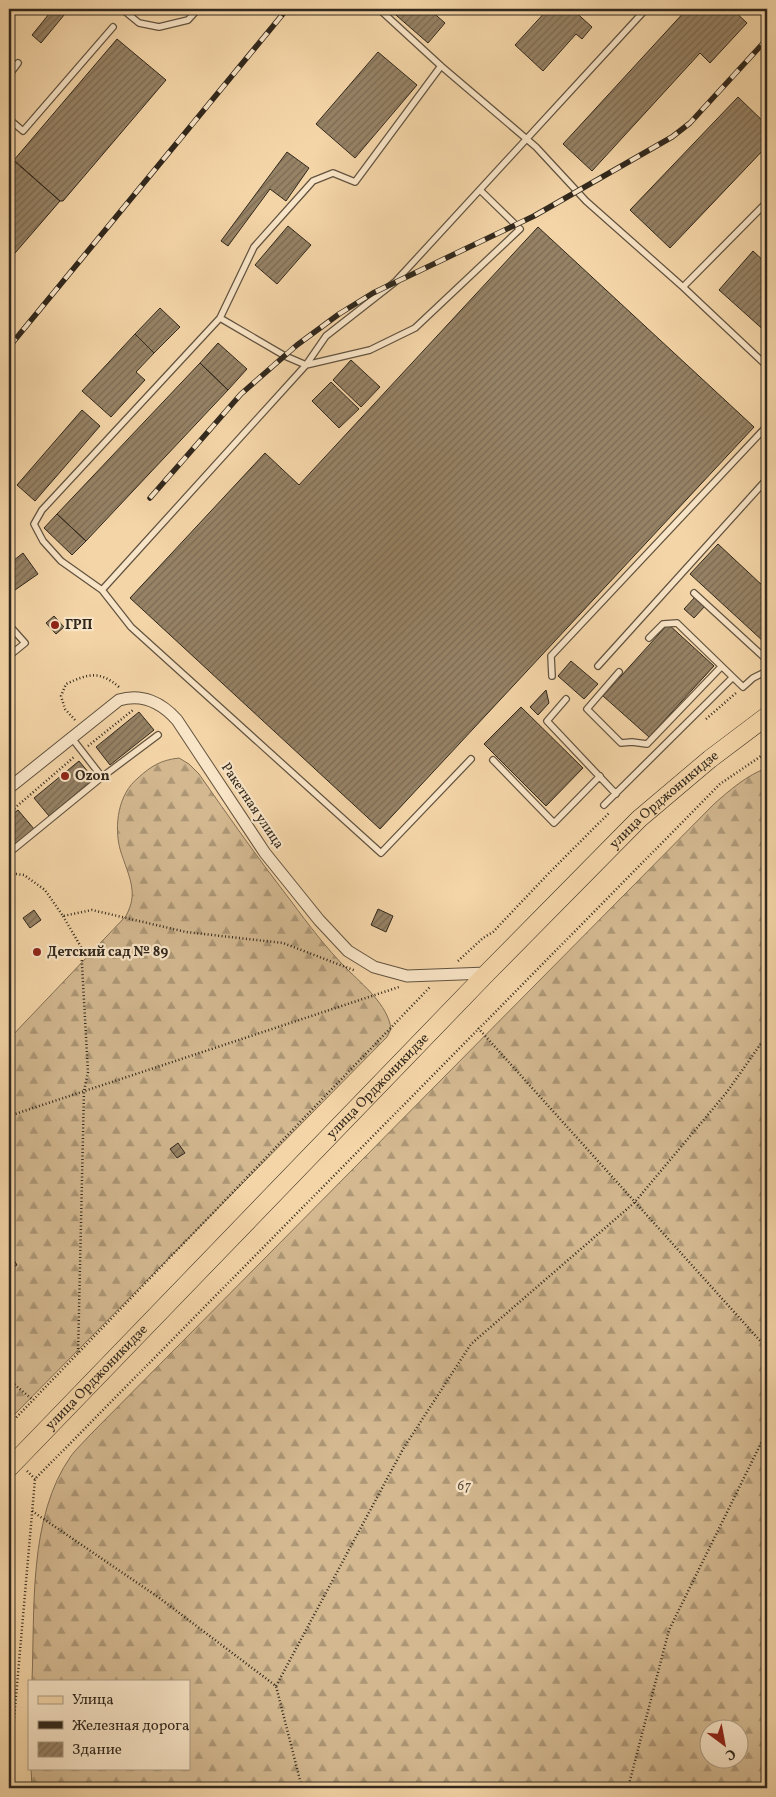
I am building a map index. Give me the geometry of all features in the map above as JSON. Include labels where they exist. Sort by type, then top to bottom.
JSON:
[{"type":"main road","name":"улица Орджоникидзе","points":[[9,1471],[487,973],[639,819],[767,716]]},
{"type":"street","points":[[9,788],[119,700],[130,697]]},
{"type":"street","name":"Ракетная улица","points":[[130,697],[150,700],[169,711],[177,720],[265,854],[319,920],[348,951],[374,968],[407,976],[487,973]]},
{"type":"lane","points":[[122,9],[139,23],[159,27],[188,20],[198,9]]},
{"type":"lane","points":[[379,9],[441,66],[527,139],[586,201],[683,287],[767,366]]},
{"type":"lane","points":[[102,590],[306,365],[326,336],[395,282],[646,9]]},
{"type":"lane","points":[[9,119],[22,131],[113,27]]},
{"type":"lane","points":[[9,75],[18,64]]},
{"type":"lane","points":[[441,66],[355,182],[333,173],[313,180],[254,247],[220,318],[42,510],[34,524],[43,541],[61,561],[102,590],[131,627],[381,853],[471,759]]},
{"type":"lane","points":[[220,318],[285,356],[306,365],[370,350],[415,328],[520,229],[480,190]]},
{"type":"lane","points":[[683,287],[767,202]]},
{"type":"lane","points":[[552,676],[551,656],[767,426]]},
{"type":"lane","points":[[598,666],[767,479]]},
{"type":"lane","points":[[694,592],[767,660]]},
{"type":"lane","points":[[649,638],[663,624],[678,623],[743,687],[753,678],[767,671]]},
{"type":"lane","points":[[9,625],[25,643],[9,656]]},
{"type":"lane","points":[[619,672],[587,709],[621,743],[647,744],[721,667]]},
{"type":"lane","points":[[604,805],[732,678]]},
{"type":"lane","points":[[566,699],[547,721],[616,794]]},
{"type":"lane","points":[[9,853],[102,777],[158,735]]},
{"type":"lane","points":[[72,737],[102,777]]},
{"type":"lane","points":[[493,760],[554,823],[600,776]]},
{"type":"path","points":[[83,728],[65,709],[61,696],[66,684],[87,675],[109,679],[130,697]]},
{"type":"path","points":[[9,1778],[35,1479],[720,784],[767,752]]},
{"type":"path","points":[[9,813],[60,770]]},
{"type":"path","points":[[9,1425],[423,995],[483,938],[493,932],[610,812]]},
{"type":"path","points":[[9,873],[24,875],[45,890],[81,947],[88,1072],[84,1091],[78,1355]]},
{"type":"path","points":[[63,916],[92,910],[186,932],[283,943],[356,971]]},
{"type":"path","points":[[9,1116],[405,985]]},
{"type":"path","points":[[478,1028],[763,1344],[767,1353]]},
{"type":"path","points":[[276,1686],[403,1449],[471,1344],[634,1203],[727,1092],[767,1035]]},
{"type":"path","points":[[9,1380],[33,1400]]},
{"type":"path","points":[[628,1788],[669,1630],[767,1432]]},
{"type":"path","points":[[32,1511],[158,1597],[276,1686],[302,1788]]},
{"type":"green space","points":[[179,758],[189,764],[199,774],[311,927],[332,953],[380,1004],[389,1020],[391,1029],[387,1037],[9,1420],[9,1039],[126,916],[131,904],[132,894],[130,880],[118,840],[117,830],[122,801],[131,785],[147,770],[162,762]]},
{"type":"green space","name":"67","points":[[767,768],[767,1788],[32,1788],[31,1770],[190,1770],[190,1680],[32,1680],[34,1594],[36,1564],[41,1535],[47,1507],[57,1480],[71,1456],[714,804],[739,783]]},
{"type":"building","points":[[53,9],[69,9],[41,43],[32,35]]},
{"type":"building","points":[[389,9],[429,9],[445,23],[428,43]]},
{"type":"building","points":[[548,9],[572,9],[592,27],[582,39],[576,34],[543,71],[515,45]]},
{"type":"building","points":[[687,9],[732,9],[747,23],[710,63],[700,53],[592,171],[563,144]]},
{"type":"building","points":[[117,39],[166,80],[63,201],[60,201],[14,160]]},
{"type":"building","points":[[378,52],[417,85],[355,158],[316,124]]},
{"type":"building","points":[[738,97],[767,125],[767,146],[670,248],[630,210]]},
{"type":"building","points":[[287,152],[309,168],[286,201],[270,189],[228,246],[221,241]]},
{"type":"building","points":[[9,155],[14,161],[9,168]]},
{"type":"building","points":[[14,161],[60,201],[9,260],[9,168]]},
{"type":"building","points":[[288,226],[311,245],[277,284],[255,265]]},
{"type":"building","points":[[538,227],[754,427],[380,829],[130,598],[265,453],[299,485]]},
{"type":"building","points":[[753,251],[767,264],[767,333],[719,290]]},
{"type":"building","points":[[160,308],[180,327],[154,353],[135,334]]},
{"type":"building","points":[[135,334],[154,353],[136,372],[145,380],[111,417],[82,391]]},
{"type":"building","points":[[218,343],[247,369],[228,390],[200,363]]},
{"type":"building","points":[[351,360],[380,387],[361,407],[333,380]]},
{"type":"building","points":[[200,363],[228,390],[86,541],[57,514]]},
{"type":"building","points":[[331,382],[359,409],[339,428],[312,401]]},
{"type":"building","points":[[82,410],[100,426],[35,501],[17,485]]},
{"type":"building","points":[[57,514],[86,541],[72,555],[44,528]]},
{"type":"building","points":[[718,544],[763,586],[767,581],[767,638],[764,642],[690,574]]},
{"type":"building","points":[[23,553],[38,574],[15,590],[9,581],[9,564]]},
{"type":"building","points":[[695,597],[705,606],[694,618],[684,609]]},
{"type":"building","name":"ГРП","points":[[54,616],[64,627],[56,634],[46,623]]},
{"type":"building","points":[[668,624],[714,666],[649,737],[603,696]]},
{"type":"building","points":[[571,661],[598,684],[584,699],[558,676]]},
{"type":"building","points":[[546,690],[549,703],[538,715],[530,707]]},
{"type":"building","points":[[521,707],[583,768],[546,806],[484,744]]},
{"type":"building","points":[[139,712],[154,730],[110,765],[96,747]]},
{"type":"building","points":[[79,761],[94,779],[49,816],[34,798]]},
{"type":"building","points":[[18,810],[34,829],[9,850],[9,817]]},
{"type":"building","points":[[378,909],[393,916],[386,932],[371,925]]},
{"type":"building","points":[[34,910],[41,920],[30,928],[23,918]]},
{"type":"building","points":[[178,1143],[185,1153],[177,1158],[170,1149]]},
{"type":"building","points":[[9,1252],[17,1265],[9,1270]]},
{"type":"railway","points":[[9,347],[287,9]]},
{"type":"railway","points":[[150,498],[241,394],[297,345],[339,314],[373,293],[534,216],[672,137],[690,123],[767,39]]},
{"type":"place","name":"ГРП","points":[[55,625]]},
{"type":"place","name":"Ozon","points":[[65,776]]},
{"type":"place","name":"Детский сад № 89","points":[[37,952]]}]
